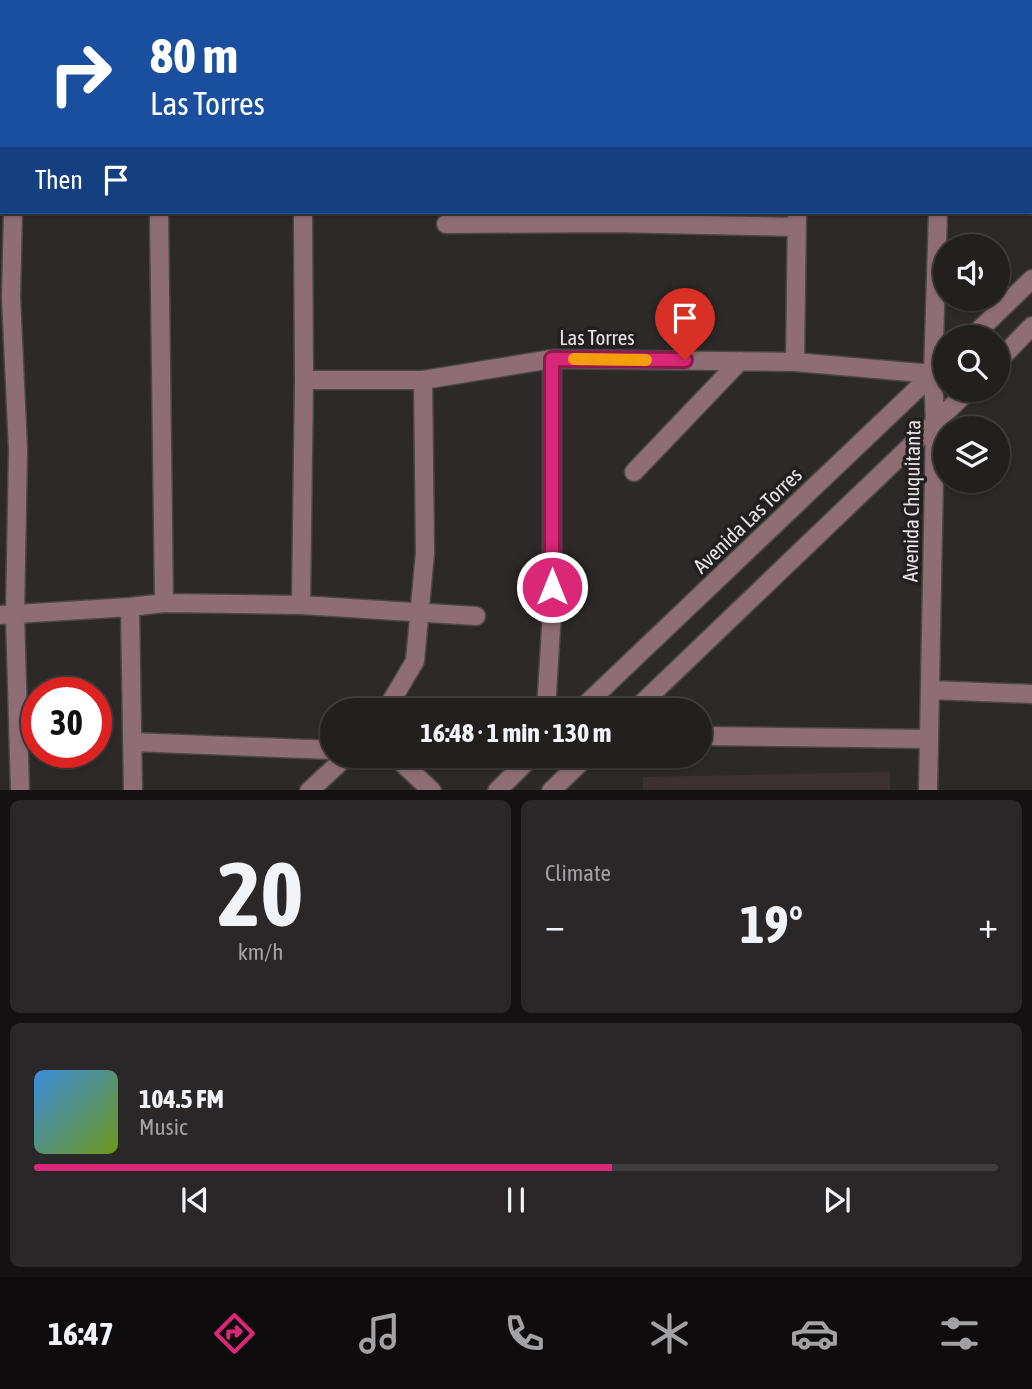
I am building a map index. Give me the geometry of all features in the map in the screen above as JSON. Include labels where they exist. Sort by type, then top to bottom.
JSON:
[{"type":"street","points":[[13,214],[6,298],[18,450],[8,614],[20,790]]},
{"type":"street","points":[[159,214],[164,603]]},
{"type":"street","points":[[300,604],[304,380],[303,214]]},
{"type":"street","name":"Avenida Chuquitanta","points":[[938,214],[939,325]]},
{"type":"street","points":[[446,224],[614,218],[796,220],[795,362]]},
{"type":"street","points":[[984,325],[1032,279]]},
{"type":"street","points":[[1010,349],[1032,326]]},
{"type":"street","points":[[547,698],[552,612],[552,359]]},
{"type":"street","name":"Las Torres","points":[[304,380],[423,380],[552,359],[795,362],[933,368]]},
{"type":"street","points":[[634,472],[740,361]]},
{"type":"street","name":"Avenida Las Torres","points":[[593,698],[933,374]]},
{"type":"street","points":[[393,698],[415,661],[425,554],[423,380]]},
{"type":"street","points":[[943,416],[957,402]]},
{"type":"street","points":[[648,698],[933,426]]},
{"type":"street","name":"Avenida Chuquitanta","points":[[928,790],[934,493]]},
{"type":"street","points":[[8,614],[164,603],[300,604],[475,615]]},
{"type":"street","points":[[130,607],[133,790]]},
{"type":"street","points":[[931,690],[1032,694]]},
{"type":"street","points":[[712,736],[929,739]]},
{"type":"street","points":[[132,742],[320,750]]},
{"type":"street","points":[[309,790],[334,768]]},
{"type":"street","points":[[409,768],[432,790]]},
{"type":"street","points":[[497,790],[520,768]]},
{"type":"street","points":[[551,790],[574,768]]},
{"type":"shaded area","points":[[890,772],[890,790],[643,790],[643,777]]},
{"type":"slow traffic","points":[[574,359],[646,360]]},
{"type":"route","points":[[552,587],[552,359],[685,360]]}]
